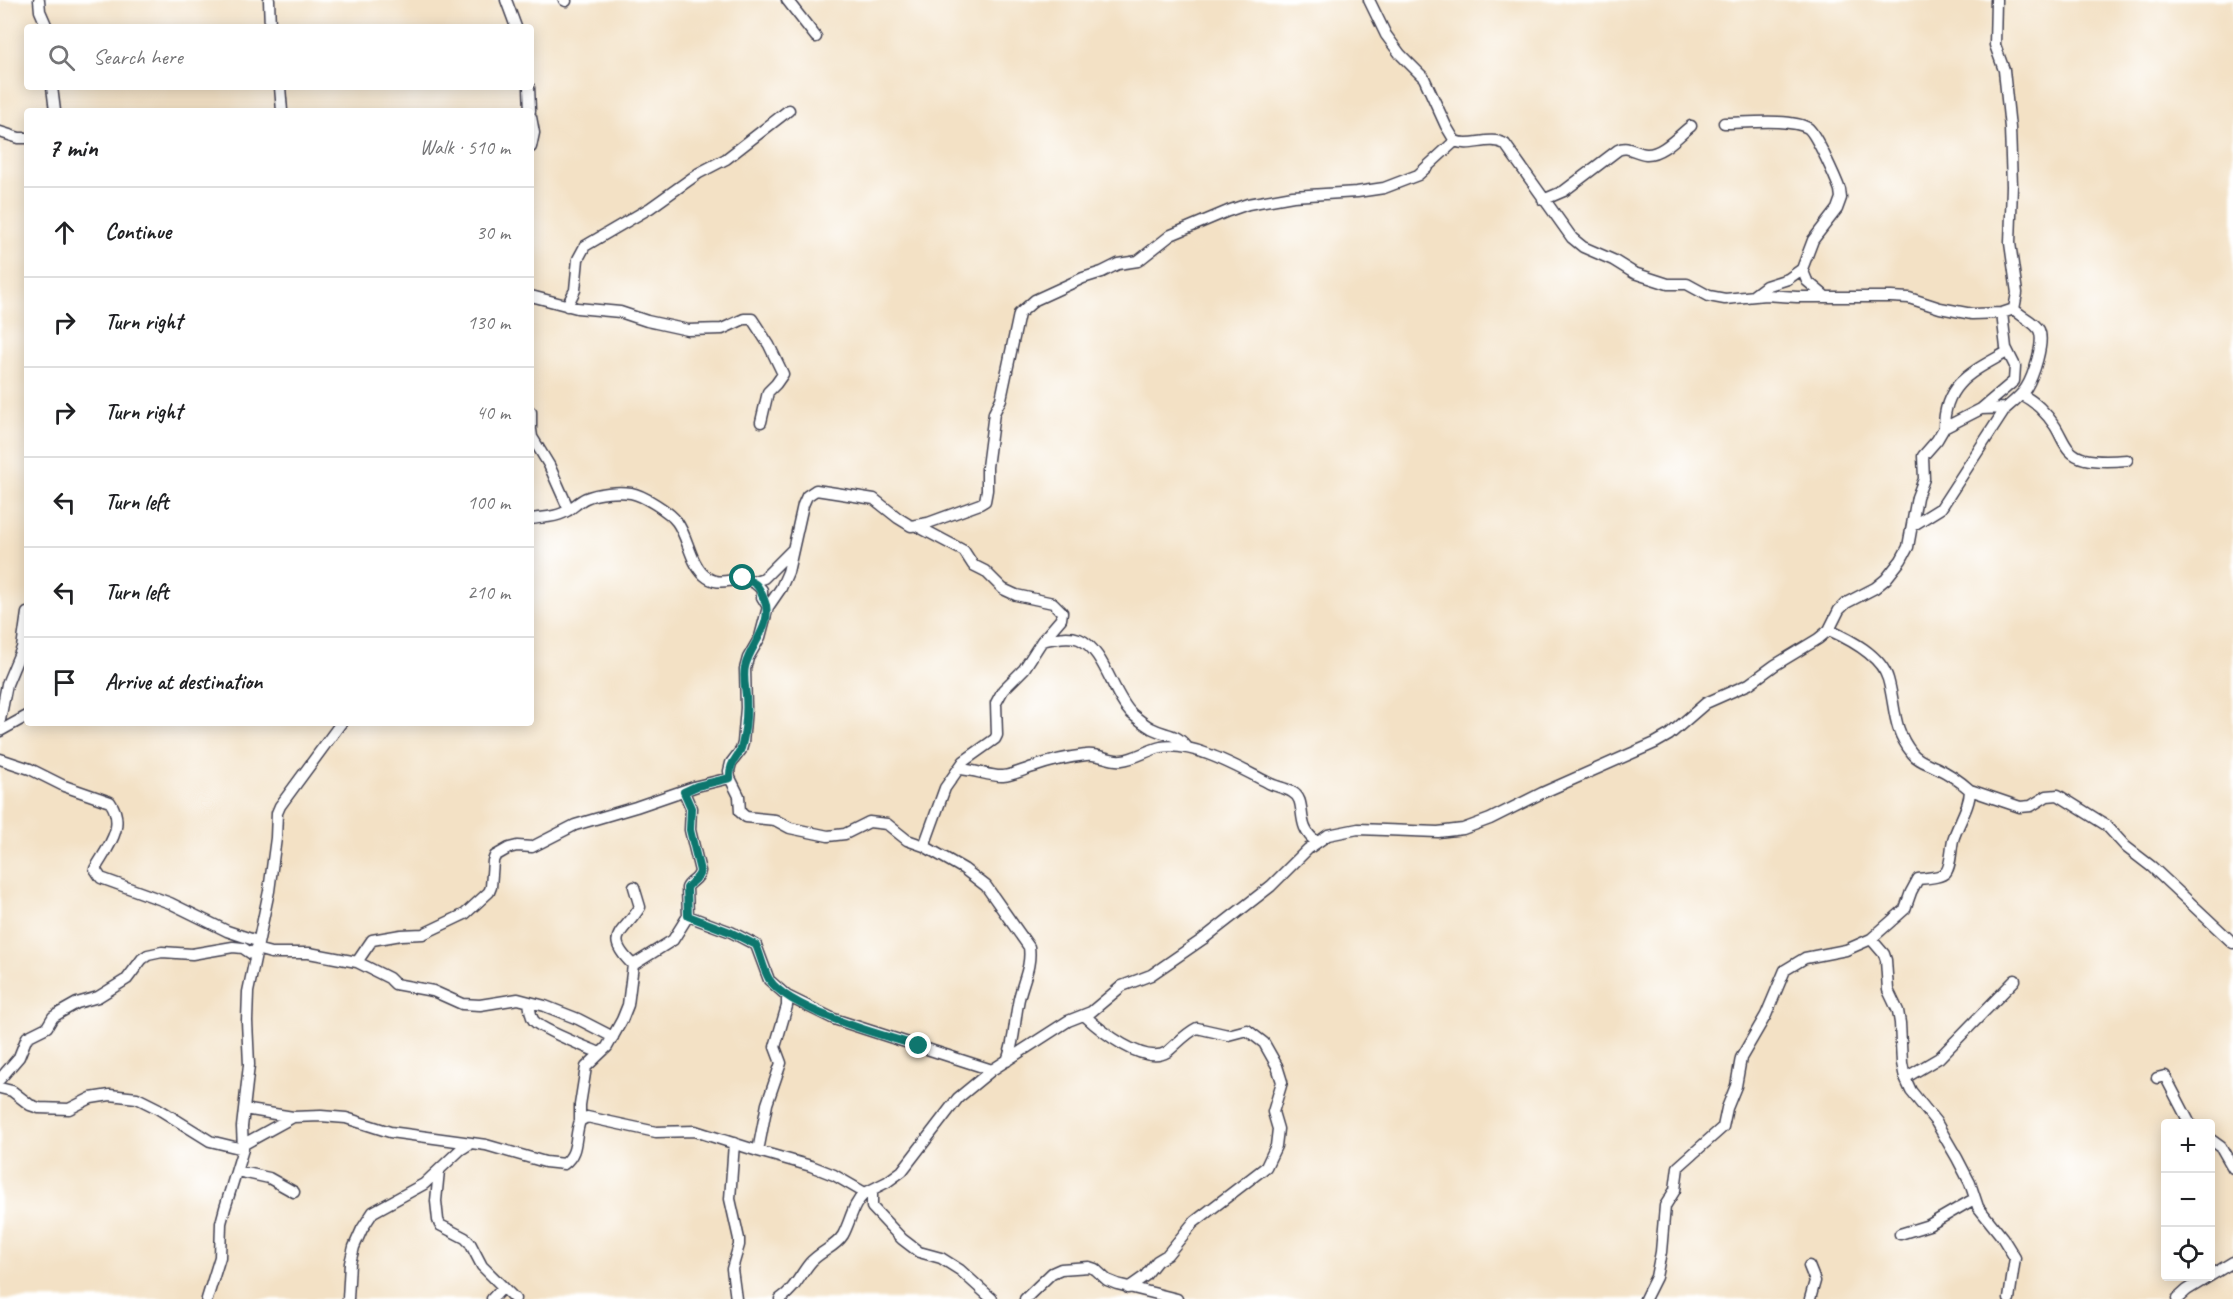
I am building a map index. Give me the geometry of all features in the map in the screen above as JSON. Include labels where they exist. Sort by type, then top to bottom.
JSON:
[{"type":"street","points":[[39,0],[40,11],[46,24]]},
{"type":"street","points":[[269,0],[270,24]]},
{"type":"street","points":[[506,0],[515,24]]},
{"type":"street","points":[[787,0],[816,37]]},
{"type":"street","points":[[1369,0],[1386,34],[1400,54],[1424,78],[1455,141],[1466,144],[1494,140],[1504,144],[1572,238],[1583,247],[1613,260],[1634,273],[1668,284],[1687,284],[1709,296],[1725,299],[1754,295],[1909,298],[1956,312],[1972,314],[2002,313],[2014,309]]},
{"type":"street","points":[[1996,0],[1995,45],[2004,70],[2010,128],[2012,186],[2010,243],[2017,293],[2014,309]]},
{"type":"street","points":[[52,90],[55,108]]},
{"type":"street","points":[[280,90],[282,108]]},
{"type":"street","points":[[529,90],[530,108]]},
{"type":"street","points":[[567,306],[575,290],[578,259],[585,246],[650,208],[699,173],[726,159],[789,110]]},
{"type":"street","points":[[1724,123],[1797,123],[1810,129],[1837,180],[1841,198],[1837,209],[1813,240],[1802,269],[1788,279],[1766,286],[1754,295]]},
{"type":"street","points":[[1544,200],[1564,191],[1617,150],[1623,147],[1647,154],[1654,153],[1691,126]]},
{"type":"street","points":[[0,132],[24,138]]},
{"type":"street","points":[[917,526],[985,501],[994,413],[1001,399],[1019,314],[1027,306],[1083,278],[1118,264],[1138,261],[1180,231],[1248,204],[1310,194],[1369,191],[1384,188],[1418,175],[1455,141]]},
{"type":"street","points":[[1802,269],[1807,281],[1826,297]]},
{"type":"street","points":[[534,297],[567,306],[620,312],[688,330],[722,329],[744,319],[753,319],[783,374],[768,392],[761,422]]},
{"type":"street","points":[[1912,526],[1941,508],[2006,408],[2027,387],[2034,370],[2040,334],[2032,323],[2014,309]]},
{"type":"street","points":[[780,1299],[793,1289],[811,1262],[836,1244],[842,1236],[857,1200],[902,1171],[958,1098],[992,1070],[1068,1021],[1097,1008],[1122,986],[1150,975],[1203,939],[1271,885],[1317,842],[1338,832],[1358,829],[1438,832],[1463,829],[1490,819],[1542,793],[1655,743],[1669,735],[1706,703],[1749,684],[1829,630],[1839,610],[1846,603],[1875,588],[1894,569],[1908,547],[1917,497],[1925,474],[1923,456],[1944,428],[1980,409],[2014,381],[2015,366],[2007,352],[2002,313]]},
{"type":"street","points":[[1944,428],[1947,401],[1959,383],[1982,366],[2007,352]]},
{"type":"street","points":[[2021,395],[2028,398],[2053,423],[2064,445],[2074,455],[2084,459],[2127,460]]},
{"type":"street","points":[[1980,409],[2006,408]]},
{"type":"street","points":[[534,440],[549,465],[569,510]]},
{"type":"street","points":[[924,846],[945,788],[964,761],[995,739],[997,735],[996,703],[1003,690],[1024,669],[1042,641],[1062,617],[1062,612],[1056,604],[1009,593],[985,571],[973,565],[964,551],[917,526],[905,523],[874,499],[816,490],[807,496],[803,505],[792,559],[781,588],[768,607],[760,637],[748,658],[745,669],[746,708],[743,743],[741,750],[731,763],[730,778],[739,796],[740,812],[746,817],[775,820],[793,829],[828,836],[845,834],[869,822],[882,823],[907,840],[924,846],[964,869],[986,886],[1029,947],[1030,962],[1017,1005],[1014,1043],[1007,1061]]},
{"type":"street","points":[[534,519],[560,515],[589,497],[630,492],[638,495],[663,508],[675,519],[702,573],[720,583],[743,578],[752,582],[762,590],[762,597],[768,607]]},
{"type":"street","points":[[752,582],[764,578],[793,549]]},
{"type":"street","points":[[1829,630],[1859,645],[1888,676],[1894,720],[1906,746],[1915,757],[1952,776],[1970,790],[2020,807],[2031,806],[2047,796],[2058,795],[2106,825],[2126,847],[2152,867],[2233,943]]},
{"type":"street","points":[[0,720],[4,695],[22,648],[24,634]]},
{"type":"street","points":[[1042,641],[1067,637],[1080,639],[1104,665],[1125,706],[1152,729],[1172,734],[1187,747]]},
{"type":"street","points":[[0,731],[24,719]]},
{"type":"street","points":[[207,1299],[220,1257],[221,1222],[244,1146],[242,1127],[249,1065],[248,1002],[256,949],[269,891],[277,813],[339,726]]},
{"type":"street","points":[[958,769],[971,769],[991,775],[1005,776],[1043,764],[1087,755],[1100,755],[1121,761],[1160,747],[1187,747],[1246,770],[1269,784],[1296,795],[1299,800],[1304,830],[1317,842]]},
{"type":"street","points":[[0,759],[30,769],[64,786],[110,802],[117,816],[116,827],[113,840],[95,869],[101,878],[170,903],[227,931],[256,949]]},
{"type":"street","points":[[357,962],[372,940],[423,934],[465,914],[489,892],[495,856],[508,848],[532,847],[575,825],[697,786],[730,778]]},
{"type":"street","points":[[1645,1299],[1656,1277],[1661,1252],[1665,1206],[1675,1190],[1678,1167],[1714,1138],[1723,1127],[1727,1108],[1736,1086],[1741,1058],[1766,1015],[1785,970],[1805,958],[1846,950],[1871,939],[1905,909],[1918,879],[1942,874],[1947,870],[1953,840],[1970,799],[1970,790]]},
{"type":"street","points":[[633,965],[673,940],[688,916],[687,888],[698,878],[700,871],[690,830],[691,808],[684,792]]},
{"type":"street","points":[[633,965],[619,952],[618,946],[621,930],[640,907],[634,886]]},
{"type":"street","points":[[688,916],[756,945],[769,980],[787,996],[834,1018],[992,1070]]},
{"type":"street","points":[[1871,939],[1884,954],[1886,960],[1888,990],[1898,1011],[1900,1023],[1905,1078],[1911,1091],[1936,1122],[1970,1182],[1974,1199],[2002,1237],[2014,1258],[2009,1299]]},
{"type":"street","points":[[0,1079],[19,1057],[27,1037],[46,1027],[53,1017],[61,1012],[77,1003],[98,997],[119,984],[133,973],[142,958],[162,952],[192,954],[233,947],[271,953],[309,953],[357,962],[389,978],[395,984],[433,991],[462,1004],[480,1005],[518,999],[578,1019],[613,1037]]},
{"type":"street","points":[[244,1109],[293,1117],[346,1118],[390,1132],[471,1143],[502,1149],[545,1162],[564,1164],[575,1151],[584,1074],[591,1060],[613,1037],[628,1005],[633,965]]},
{"type":"street","points":[[1905,1078],[1939,1058],[2015,980]]},
{"type":"street","points":[[758,1151],[767,1104],[781,1063],[775,1047],[787,996]]},
{"type":"street","points":[[529,1002],[531,1014],[538,1024],[600,1053]]},
{"type":"street","points":[[1084,1015],[1099,1029],[1136,1051],[1157,1056],[1167,1052],[1197,1028],[1228,1035],[1247,1030],[1264,1043],[1277,1066],[1282,1082],[1274,1112],[1278,1136],[1266,1167],[1193,1223],[1167,1255],[1157,1261],[1145,1276],[1128,1288]]},
{"type":"street","points":[[2157,1078],[2165,1076],[2187,1119]]},
{"type":"street","points":[[0,1088],[12,1091],[30,1105],[65,1110],[91,1098],[119,1095],[137,1098],[210,1141],[244,1146],[293,1117]]},
{"type":"street","points":[[580,1121],[587,1117],[656,1132],[695,1131],[834,1175],[868,1192],[872,1207],[902,1239],[920,1252],[941,1258],[960,1270],[992,1299]]},
{"type":"street","points":[[2215,1142],[2221,1147],[2233,1168]]},
{"type":"street","points":[[348,1299],[350,1263],[354,1247],[373,1212],[424,1184],[460,1150],[471,1143]]},
{"type":"street","points":[[734,1143],[730,1199],[739,1239],[732,1269],[736,1299]]},
{"type":"street","points":[[439,1170],[436,1201],[438,1220],[441,1225],[470,1243],[482,1266],[515,1299]]},
{"type":"street","points":[[237,1171],[269,1178],[294,1192]]},
{"type":"street","points":[[1900,1234],[1929,1225],[1974,1199]]},
{"type":"street","points":[[2177,1299],[2187,1290],[2233,1262]]},
{"type":"street","points":[[1809,1266],[1815,1281],[1810,1299]]},
{"type":"street","points":[[1025,1299],[1052,1274],[1068,1268],[1089,1267],[1095,1269],[1107,1280],[1128,1288],[1177,1299]]},
{"type":"street","points":[[492,1299],[503,1287]]},
{"type":"route","points":[[743,578],[762,590],[762,597],[768,607],[760,637],[748,658],[745,669],[746,708],[743,743],[741,750],[731,763],[730,778],[697,786],[684,792],[691,808],[690,830],[700,871],[698,878],[687,888],[688,916],[750,940],[756,945],[769,980],[787,996],[834,1018],[919,1046]]}]
